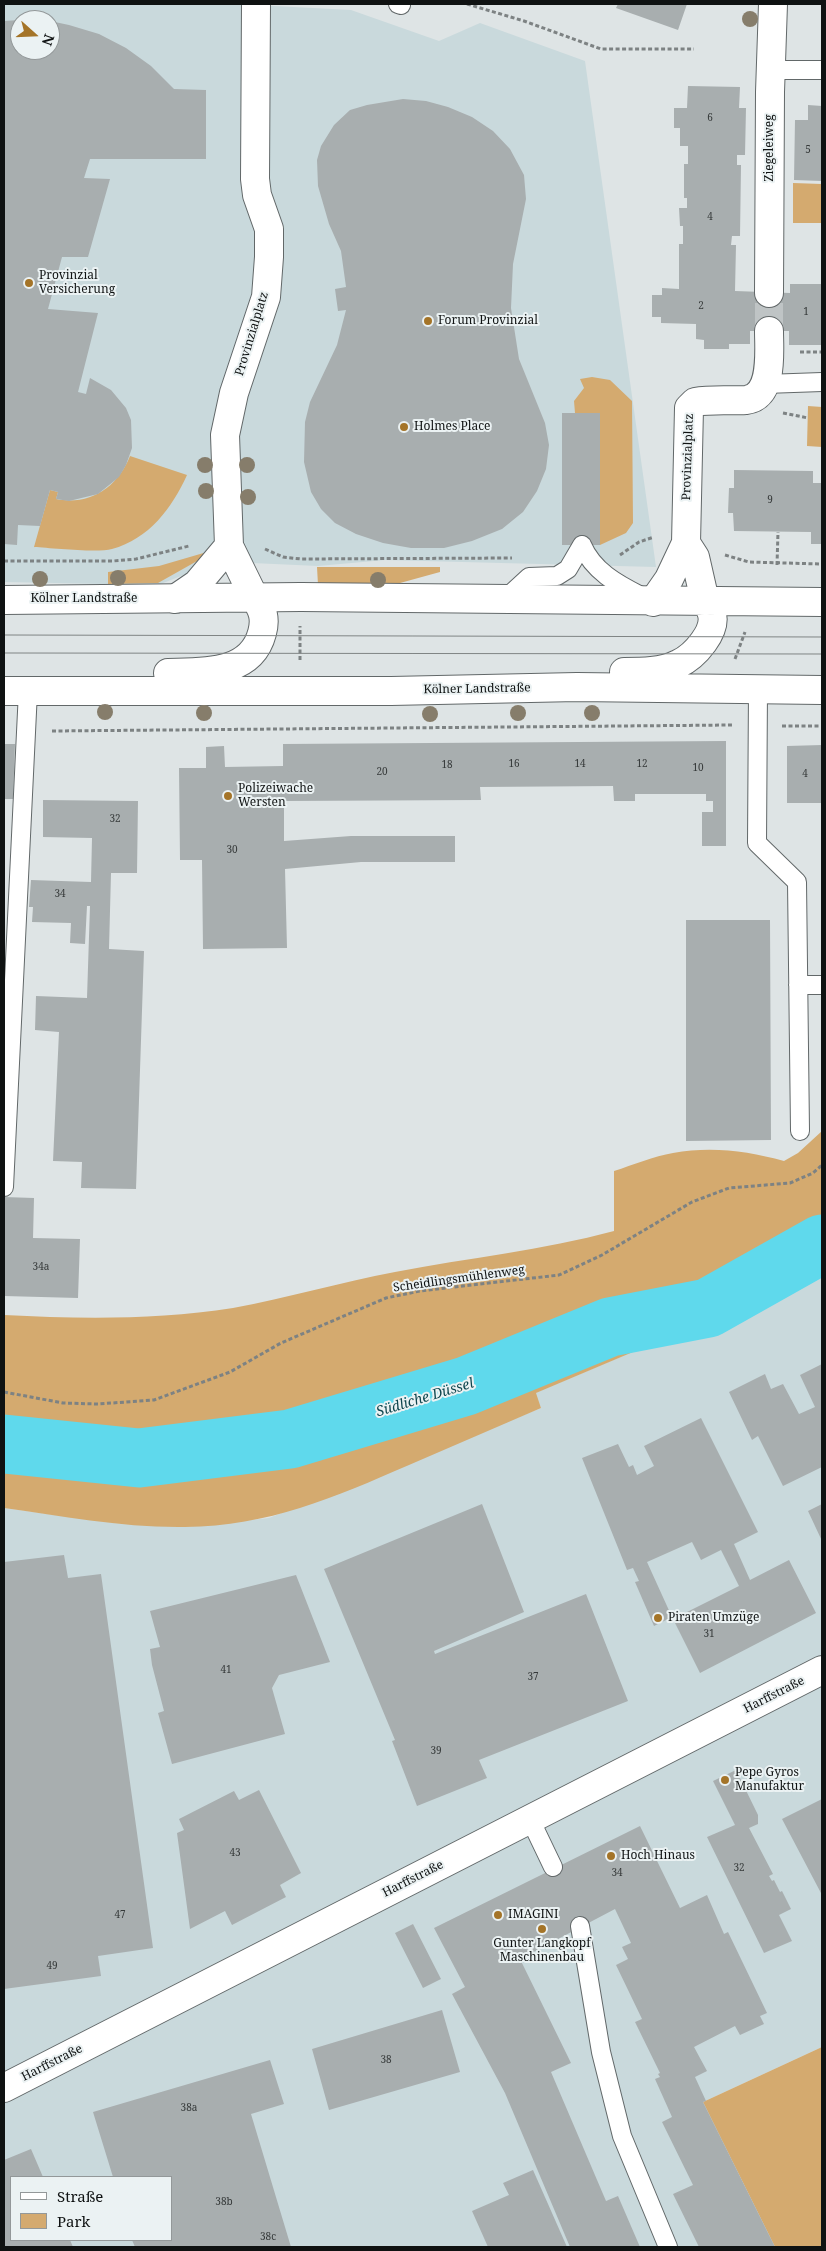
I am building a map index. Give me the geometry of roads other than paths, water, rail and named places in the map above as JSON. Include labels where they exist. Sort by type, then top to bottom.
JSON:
[{"type":"street","name":"Provinzialplatz","points":[[254,598],[229,546],[225,435],[234,393],[266,297],[269,257],[268,229],[257,194],[255,179],[256,4]]},
{"type":"street","name":"Ziegeleiweg","points":[[769,293],[774,4]]},
{"type":"street","points":[[765,384],[769,331]]},
{"type":"street","name":"Provinzialplatz","points":[[653,602],[669,579],[689,408],[695,402],[748,400],[757,397],[765,384]]},
{"type":"street","name":"Provinzialplatz","points":[[577,687],[592,672],[644,672],[679,664],[694,653],[711,627],[711,611],[705,602],[695,557],[674,540]]},
{"type":"street","points":[[175,599],[197,584],[229,546]]},
{"type":"street","name":"Kölner Landstraße","points":[[4,600],[301,597],[653,602],[822,602]]},
{"type":"street","points":[[132,691],[147,673],[198,672],[234,666],[245,660],[261,635],[264,624],[264,615],[254,598]]},
{"type":"street","name":"Kölner Landstraße","points":[[16,691],[577,687],[822,690]]},
{"type":"street","name":"Harffstraße","points":[[4,2088],[822,1670]]},
{"type":"lane","points":[[772,70],[822,70]]},
{"type":"lane","points":[[765,384],[822,382]]},
{"type":"lane","points":[[504,600],[529,577],[557,576],[568,569],[582,544],[588,558],[607,577],[653,602]]},
{"type":"lane","points":[[758,689],[757,843],[797,882],[800,1131]]},
{"type":"lane","points":[[4,1187],[27,731],[16,691]]},
{"type":"lane","points":[[798,985],[822,984]]},
{"type":"lane","points":[[530,1819],[553,1867]]},
{"type":"lane","points":[[580,1926],[601,2052],[622,2136],[668,2247]]},
{"type":"waterway","name":"Südliche Düssel","points":[[4,1444],[139,1458],[290,1439],[466,1386],[610,1327],[708,1308],[822,1244]]},
{"type":"tunnel","points":[[769,293],[769,331]]},
{"type":"tram line","points":[[4,635],[822,637]]},
{"type":"tram line","points":[[4,653],[822,654]]},
{"type":"place","name":"Provinzial Versicherung","points":[[29,283]]},
{"type":"place","name":"Forum Provinzial","points":[[428,321]]},
{"type":"place","name":"Holmes Place","points":[[404,427]]},
{"type":"place","name":"Polizeiwache Wersten","points":[[228,796]]},
{"type":"place","name":"Piraten Umzüge","points":[[658,1618]]},
{"type":"place","name":"Pepe Gyros Manufaktur","points":[[725,1780]]},
{"type":"place","name":"Hoch Hinaus","points":[[611,1856]]},
{"type":"place","name":"IMAGINI","points":[[498,1915]]},
{"type":"place","name":"Gunter Langkopf Maschinenbau","points":[[542,1929]]}]
